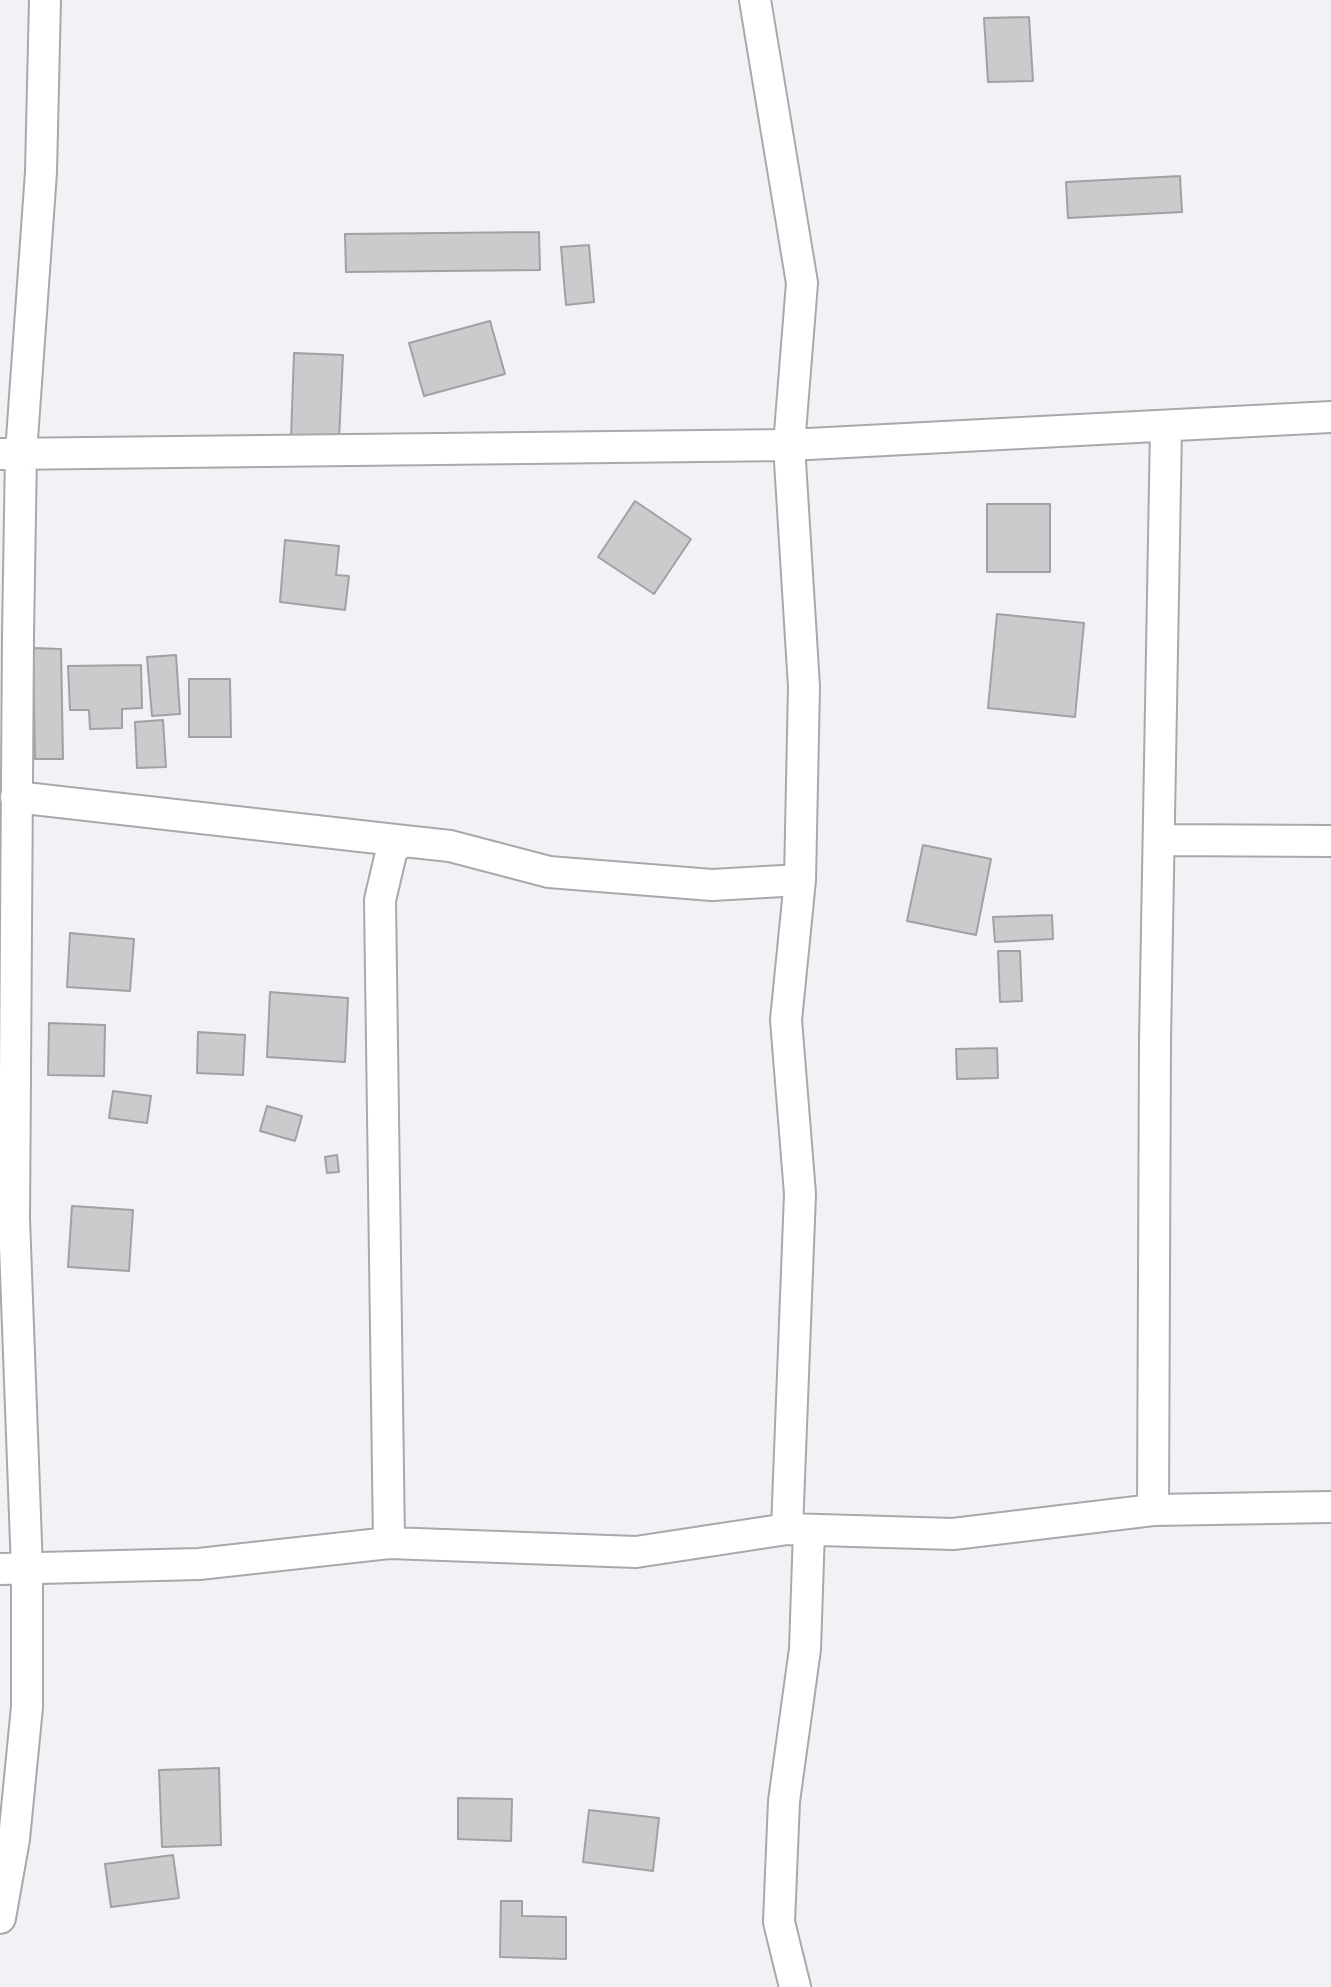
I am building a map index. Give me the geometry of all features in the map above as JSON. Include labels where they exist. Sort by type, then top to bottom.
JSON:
[{"type":"street","points":[[0,1918],[14,1839],[27,1707],[13,1569],[16,797],[10,453],[41,172],[45,0]]},
{"type":"street","points":[[755,0],[802,283],[789,445],[804,687],[800,880],[786,1020],[800,1194],[798,1529],[805,1649],[784,1801],[779,1922],[795,1987]]},
{"type":"street","points":[[10,453],[789,445],[1166,428],[1331,417]]},
{"type":"street","points":[[1153,1510],[1166,428]]},
{"type":"street","points":[[16,797],[450,846],[549,872],[712,885],[800,880]]},
{"type":"street","points":[[1160,840],[1331,841]]},
{"type":"street","points":[[389,1543],[380,900],[392,849],[404,841]]},
{"type":"street","points":[[13,1569],[199,1564],[389,1543],[636,1552],[798,1529],[953,1534],[1153,1510],[1331,1507]]},
{"type":"building","points":[[1029,17],[1033,81],[988,82],[984,18]]},
{"type":"building","points":[[1180,176],[1182,212],[1068,218],[1066,182]]},
{"type":"building","points":[[539,232],[540,270],[346,272],[345,234]]},
{"type":"building","points":[[589,245],[594,302],[566,305],[561,247]]},
{"type":"building","points":[[490,321],[505,374],[424,396],[409,343]]},
{"type":"building","points":[[294,353],[343,355],[339,439],[291,438]]},
{"type":"building","points":[[635,501],[691,539],[654,594],[598,557]]},
{"type":"building","points":[[987,504],[1050,504],[1050,572],[987,572]]},
{"type":"building","points":[[285,540],[339,546],[336,575],[349,576],[345,610],[280,602]]},
{"type":"building","points":[[997,614],[1084,623],[1075,717],[988,708]]},
{"type":"building","points":[[33,648],[61,649],[63,759],[35,759]]},
{"type":"building","points":[[176,655],[180,714],[152,716],[147,657]]},
{"type":"building","points":[[141,665],[142,708],[122,709],[122,728],[90,729],[89,710],[70,710],[68,666]]},
{"type":"building","points":[[189,679],[230,679],[231,737],[189,737]]},
{"type":"building","points":[[163,720],[166,767],[137,768],[135,722]]},
{"type":"building","points":[[923,845],[991,859],[976,935],[907,921]]},
{"type":"building","points":[[1052,915],[1053,939],[995,942],[993,917]]},
{"type":"building","points":[[70,933],[134,939],[130,991],[67,987]]},
{"type":"building","points":[[998,951],[1020,951],[1022,1001],[1000,1002]]},
{"type":"building","points":[[270,992],[348,998],[345,1062],[267,1057]]},
{"type":"building","points":[[49,1023],[105,1025],[104,1076],[48,1075]]},
{"type":"building","points":[[198,1032],[245,1035],[243,1075],[197,1073]]},
{"type":"building","points":[[997,1048],[998,1078],[957,1079],[956,1049]]},
{"type":"building","points":[[113,1091],[151,1096],[147,1123],[109,1118]]},
{"type":"building","points":[[267,1106],[302,1116],[295,1141],[260,1131]]},
{"type":"building","points":[[337,1155],[339,1172],[327,1173],[325,1157]]},
{"type":"building","points":[[72,1206],[133,1210],[129,1271],[68,1267]]},
{"type":"building","points":[[219,1768],[221,1845],[162,1847],[159,1770]]},
{"type":"building","points":[[458,1798],[512,1799],[511,1841],[458,1839]]},
{"type":"building","points":[[589,1810],[659,1818],[653,1871],[583,1862]]},
{"type":"building","points":[[173,1855],[179,1898],[111,1907],[105,1864]]},
{"type":"building","points":[[501,1901],[522,1901],[522,1916],[566,1917],[566,1959],[500,1957]]}]
